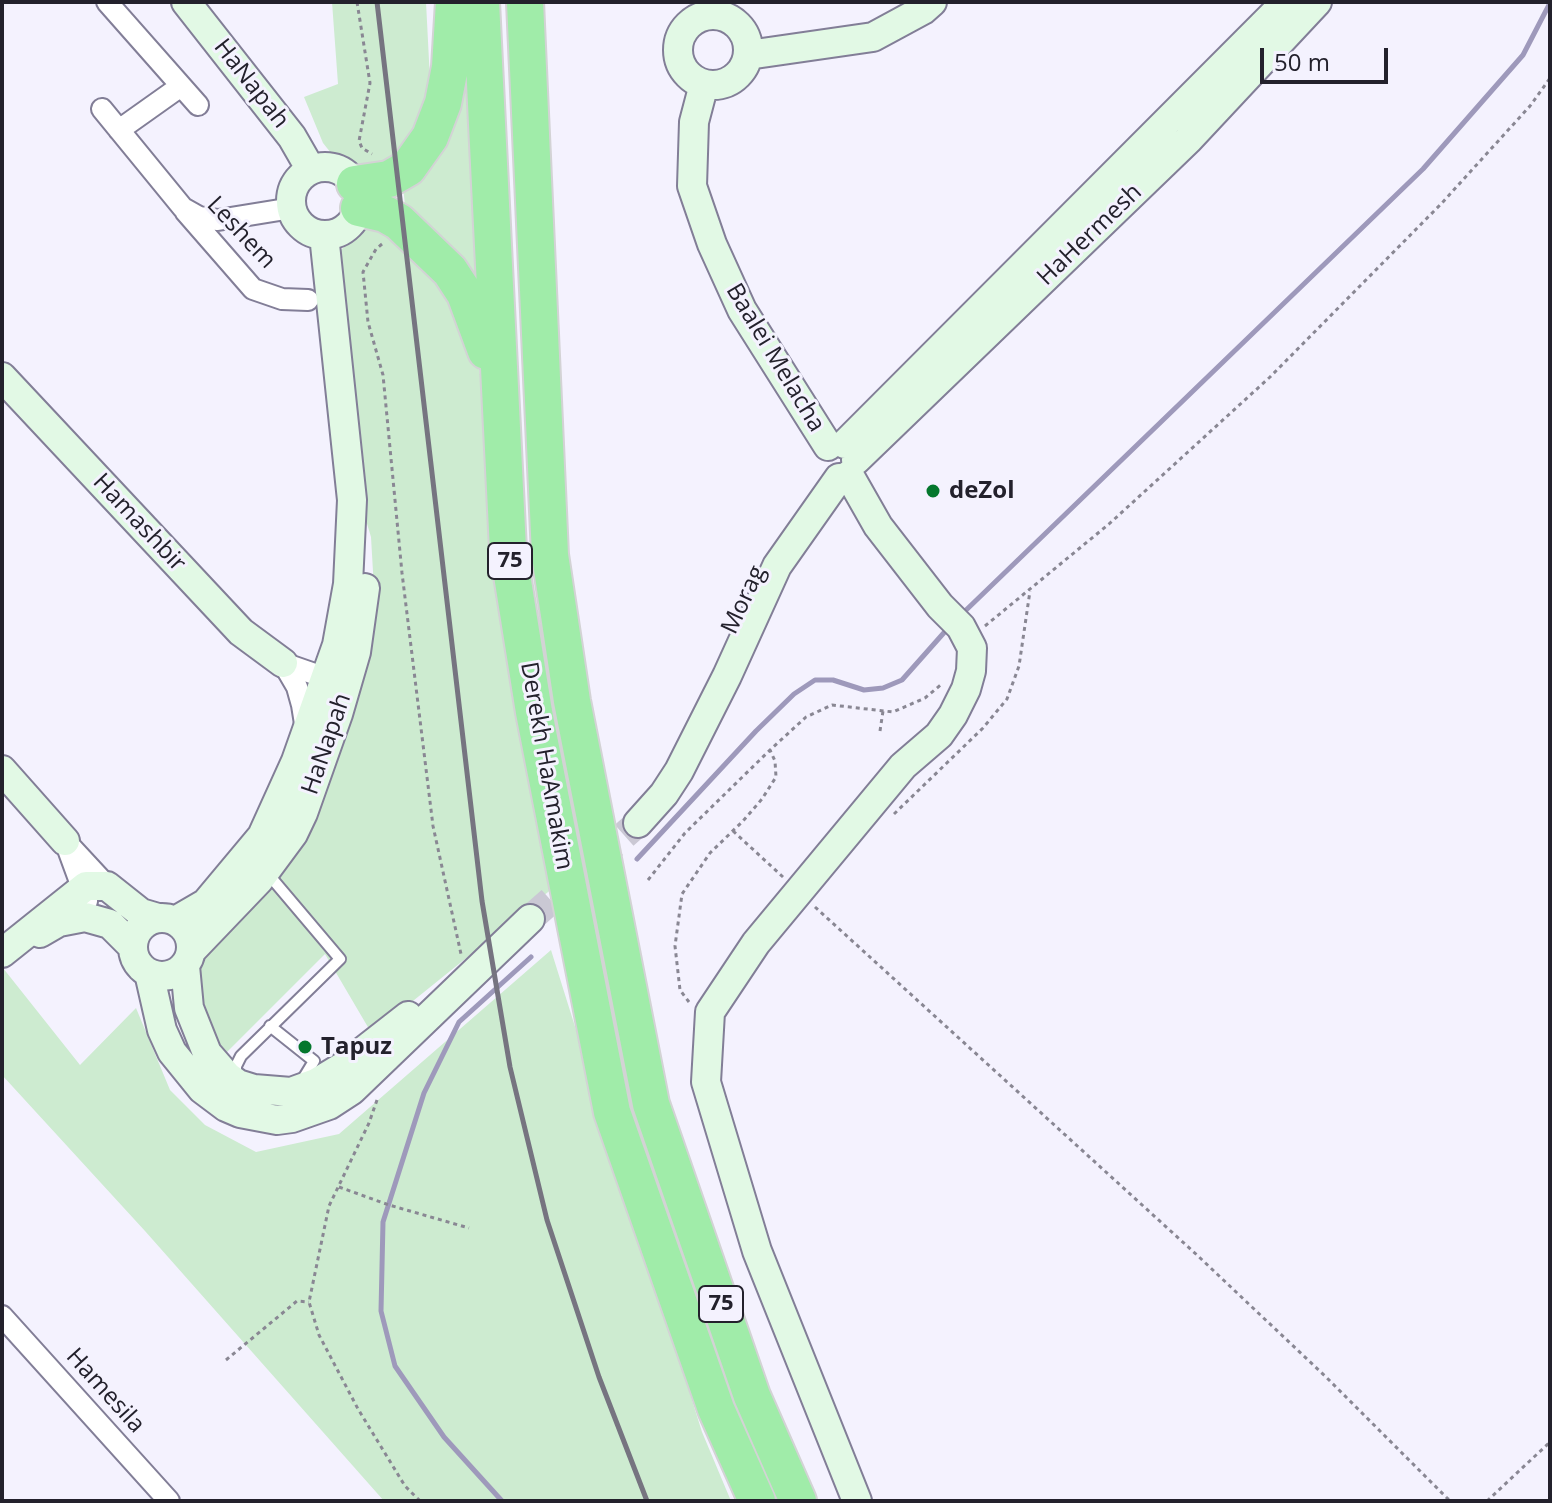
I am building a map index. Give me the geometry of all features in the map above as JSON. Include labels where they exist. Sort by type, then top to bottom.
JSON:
[{"type":"highway","points":[[454,2],[450,67],[443,103],[430,137],[408,168],[357,196],[370,209],[394,219],[450,271],[465,294],[483,338],[494,382],[502,442]]},
{"type":"highway","name":"Derekh HaAmakim","points":[[481,2],[508,550],[534,712],[612,1112],[716,1409],[757,1501]]},
{"type":"highway","name":"Derekh HaAmakim","points":[[525,2],[550,555],[572,701],[651,1104],[752,1396],[798,1501]]},
{"type":"street","points":[[107,2],[198,105]]},
{"type":"street","name":"HaNapah","points":[[186,2],[292,137],[311,170]]},
{"type":"street","points":[[748,55],[873,37],[932,2]]},
{"type":"street","name":"HaHermesh","points":[[840,462],[1286,2]]},
{"type":"street","name":"HaHermesh","points":[[840,462],[1188,140],[1317,2]]},
{"type":"street","points":[[713,8],[743,32],[748,55],[737,76],[727,82],[704,84],[685,72],[677,51],[678,40],[691,22],[713,8]]},
{"type":"street","name":"Baalei Melacha","points":[[704,84],[694,122],[692,186],[712,244],[742,310],[878,526],[964,633]]},
{"type":"street","points":[[119,130],[181,86]]},
{"type":"street","name":"Leshem","points":[[102,109],[253,289],[282,299],[308,300]]},
{"type":"street","points":[[331,167],[340,170],[357,196],[355,217],[342,231],[324,235],[303,227],[292,208],[295,185],[311,170],[331,167]]},
{"type":"street","name":"Leshem","points":[[183,208],[199,217],[218,220],[292,208]]},
{"type":"street","name":"HaNapah","points":[[167,919],[206,903],[262,836],[306,733],[337,645],[345,604],[352,500],[324,235]]},
{"type":"street","name":"Hamashbir","points":[[2,377],[241,632],[283,663],[326,678]]},
{"type":"street","name":"Morag","points":[[638,823],[664,794],[727,676],[777,566],[840,462]]},
{"type":"street","name":"HaNapah","points":[[188,958],[259,880],[293,834],[303,813],[338,714],[356,652],[363,613],[365,552],[361,526],[352,500]]},
{"type":"street","points":[[857,1501],[757,1251],[706,1082],[710,1012],[756,943],[903,766],[939,735],[953,715],[971,671],[972,648],[964,633]]},
{"type":"street","name":"Hamashbir","points":[[283,663],[300,696],[306,733]]},
{"type":"street","points":[[326,678],[336,690],[338,714]]},
{"type":"street","points":[[2,770],[65,841],[94,887],[141,913],[167,919],[188,932],[189,1008],[207,1053],[227,1076],[243,1086],[266,1092],[291,1092],[331,1075],[409,1016],[469,977]]},
{"type":"street","points":[[94,887],[93,909],[133,947],[137,962],[149,973],[168,976],[188,958]]},
{"type":"street","points":[[2,955],[94,887]]},
{"type":"street","points":[[2,955],[59,922],[85,917],[110,924]]},
{"type":"street","points":[[133,947],[140,927],[167,919]]},
{"type":"street","points":[[149,973],[162,1030],[172,1052],[202,1089],[226,1107],[240,1113],[277,1120],[312,1113],[352,1090],[530,919]]},
{"type":"street","name":"Hamesila","points":[[2,1316],[169,1501]]},
{"type":"lane","points":[[243,1086],[235,1072],[237,1060],[340,959],[274,881],[269,878],[259,880]]},
{"type":"lane","points":[[270,1026],[314,1061],[312,1069],[291,1092]]},
{"type":"path","points":[[357,2],[370,83],[359,141],[362,148],[383,157],[392,167],[394,176]]},
{"type":"path","points":[[964,633],[1109,524],[1270,377],[1441,204],[1530,106],[1550,78]]},
{"type":"path","points":[[394,219],[391,238],[376,249],[363,272],[368,322],[383,375],[402,573],[433,826],[458,946],[469,977]]},
{"type":"path","points":[[648,880],[685,833],[806,717],[832,705],[893,712],[925,698],[944,682]]},
{"type":"path","points":[[880,731],[883,711]]},
{"type":"path","points":[[710,1012],[691,1004],[680,990],[675,946],[682,894],[710,853],[762,799],[776,777],[775,761],[770,750]]},
{"type":"path","points":[[733,831],[1197,1255],[1453,1501]]},
{"type":"path","points":[[378,1094],[369,1123],[329,1206],[309,1302],[319,1335],[358,1409],[405,1486],[420,1501]]},
{"type":"path","points":[[339,1187],[469,1228]]},
{"type":"path","points":[[226,1360],[297,1301],[309,1302]]},
{"type":"path","points":[[1487,1501],[1550,1442]]},
{"type":"green space","points":[[332,2],[426,2],[431,100],[399,156],[361,168],[331,153],[323,143],[304,97],[338,84]]},
{"type":"green space","points":[[472,2],[485,300],[405,206],[403,186]]},
{"type":"green space","points":[[366,214],[385,220],[452,300],[475,352],[487,406],[558,884],[372,1034],[325,954],[223,1056],[203,1018],[199,971],[374,589],[371,537],[362,507],[337,254],[361,230]]},
{"type":"green space","points":[[551,950],[702,1432],[731,1501],[384,1501],[2,1075],[3,968],[80,1065],[136,1008],[170,1090],[205,1125],[256,1152],[339,1134]]},
{"type":"waterway","points":[[962,614],[1423,169],[1523,55],[1550,3]]},
{"type":"waterway","points":[[637,859],[794,694],[815,680],[833,680],[864,690],[883,688],[902,680],[949,627]]},
{"type":"waterway","points":[[502,1501],[444,1437],[395,1366],[381,1311],[383,1222],[424,1093],[459,1022],[531,957]]},
{"type":"tunnel","points":[[530,919],[638,823]]},
{"type":"railway","points":[[377,2],[482,901],[510,1067],[547,1220],[599,1377],[647,1501]]},
{"type":"place","name":"deZol","points":[[933,491]]},
{"type":"place","name":"Tapuz","points":[[305,1047]]}]
